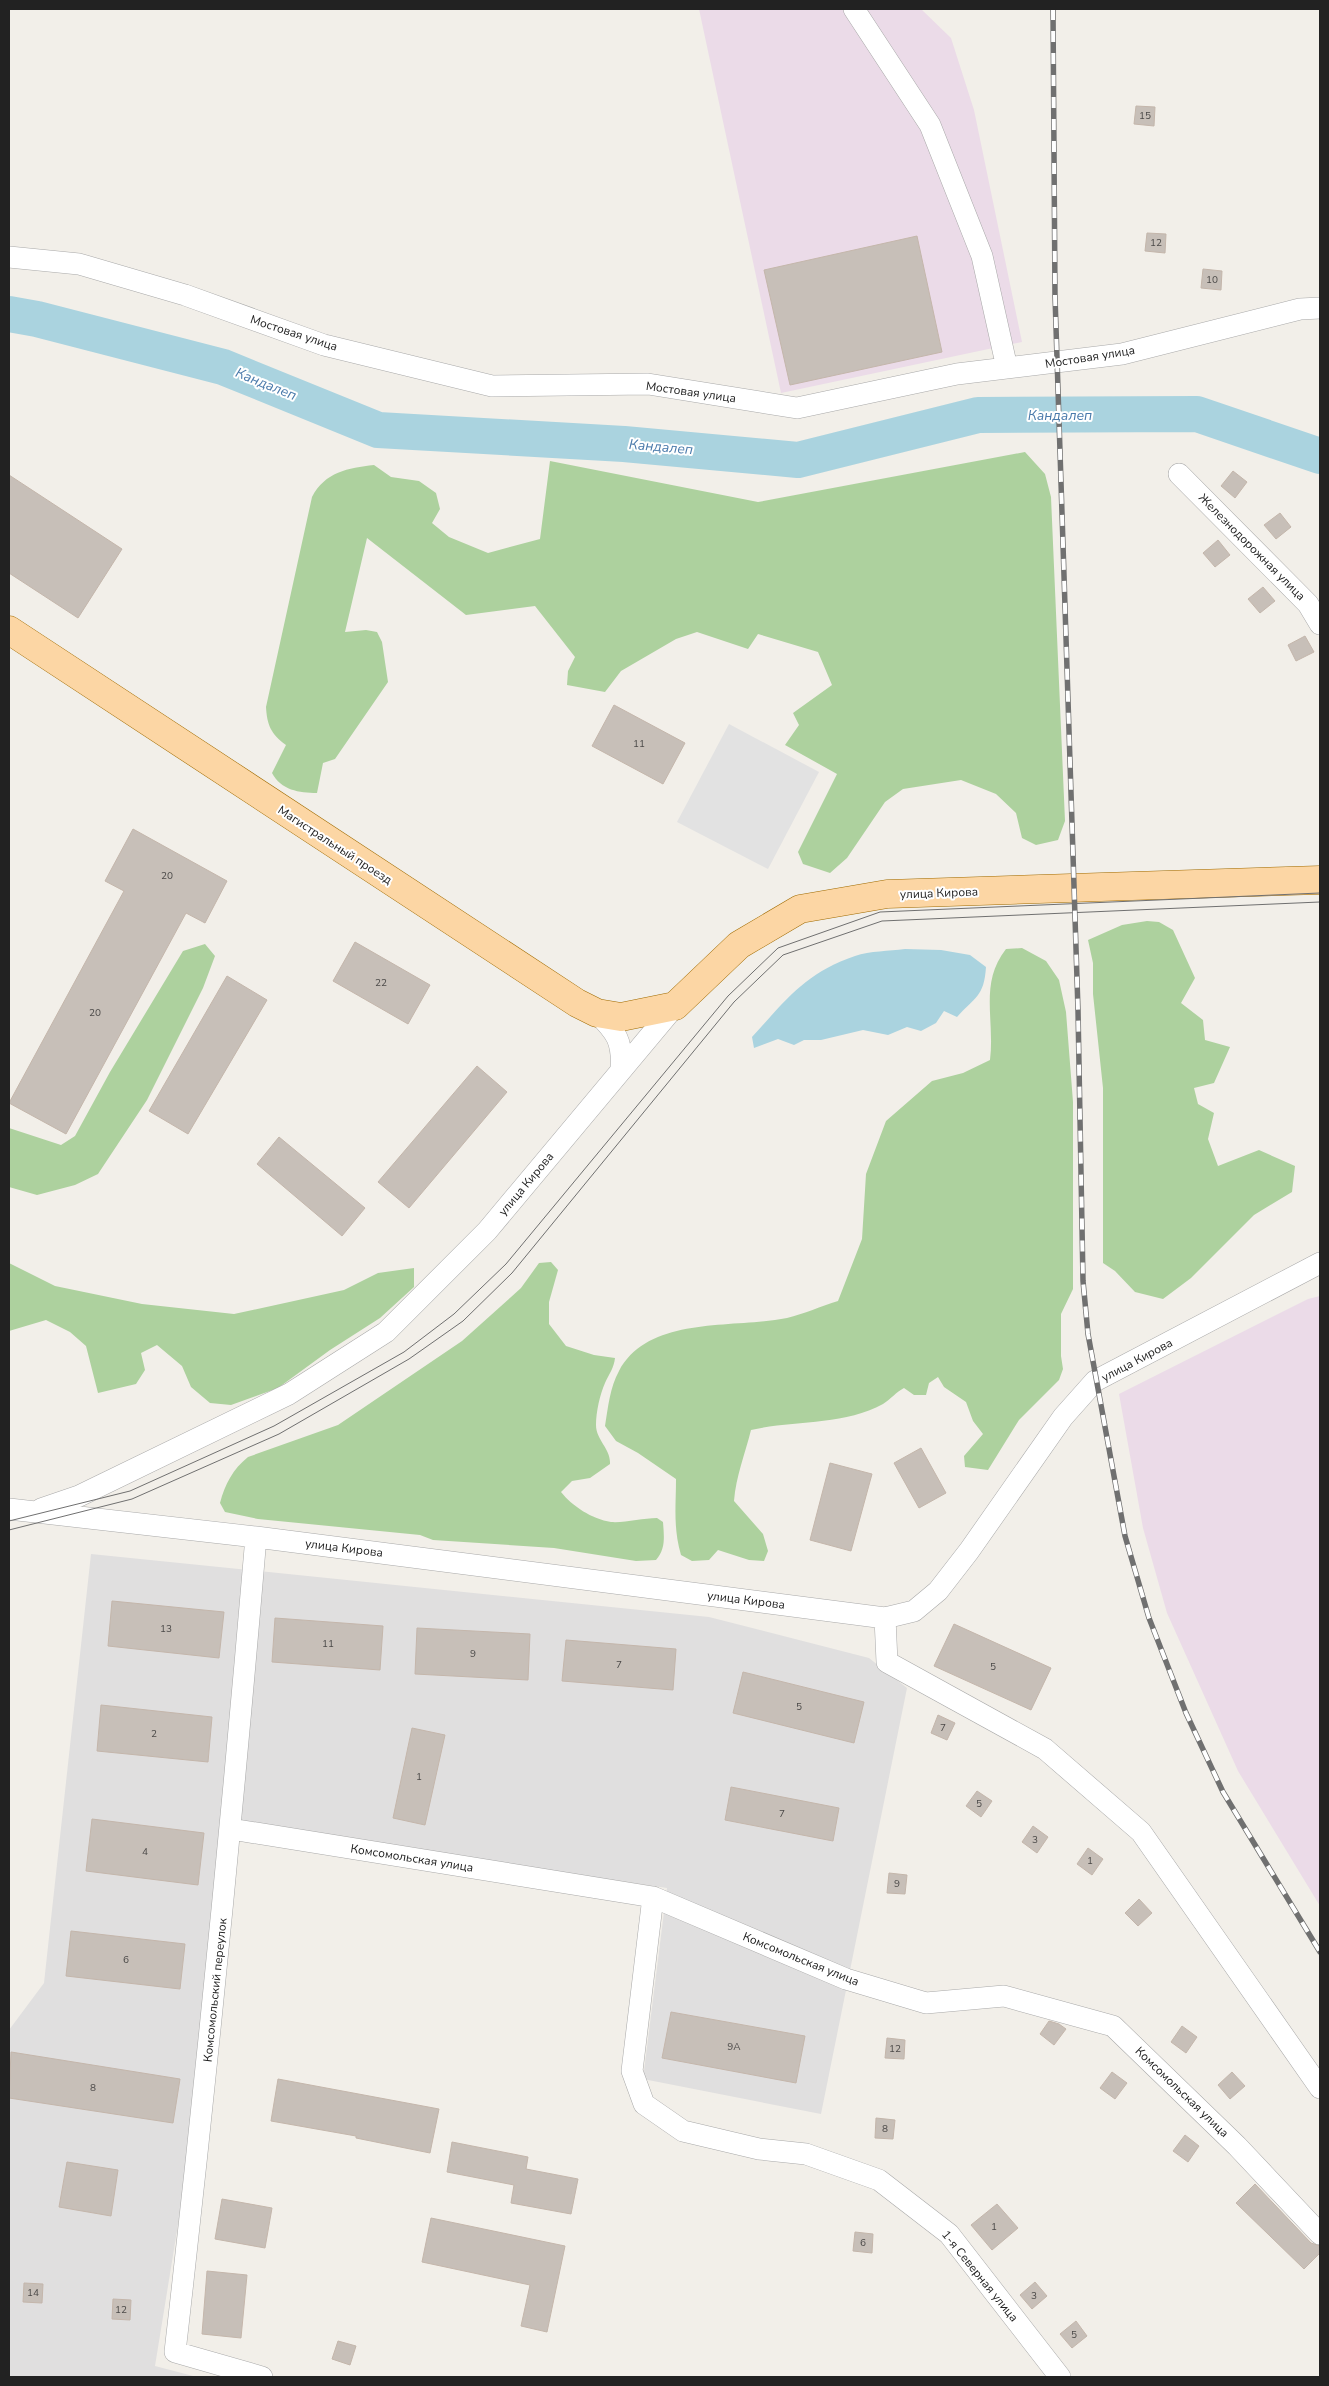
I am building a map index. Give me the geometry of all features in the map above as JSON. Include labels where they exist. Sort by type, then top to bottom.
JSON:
[{"type":"main road","name":"Магистральный проезд","points":[[9,630],[576,1004],[597,1013],[621,1017],[675,1006]]},
{"type":"main road","name":"улица Кирова","points":[[675,1006],[739,945],[800,909],[887,894],[1320,880]]},
{"type":"street","points":[[854,9],[865,21],[930,125],[982,256],[1006,368]]},
{"type":"street","name":"Мостовая улица","points":[[9,257],[79,264],[185,296],[324,345],[492,386],[648,384],[796,408],[957,374],[1122,354],[1300,309],[1320,308]]},
{"type":"street","name":"Железнодорожная улица","points":[[1179,474],[1308,604],[1320,624]]},
{"type":"street","name":"улица Кирова","points":[[34,1511],[79,1496],[290,1394],[386,1332],[487,1231],[675,1006]]},
{"type":"street","points":[[597,1013],[619,1038],[622,1056],[621,1069]]},
{"type":"street","name":"улица Кирова","points":[[9,1509],[256,1537],[885,1618],[914,1611],[938,1591],[1064,1418],[1095,1382],[1320,1263]]},
{"type":"street","name":"Комсомольский переулок","points":[[256,1537],[231,1829],[202,2116],[175,2352],[262,2377]]},
{"type":"street","points":[[885,1618],[888,1662],[1045,1749],[1141,1832],[1320,2088]]},
{"type":"street","name":"Комсомольская улица","points":[[231,1829],[653,1897],[846,1979],[926,2003],[1004,1996],[1113,2026],[1237,2146],[1320,2234]]},
{"type":"street","name":"1-я Северная улица","points":[[653,1897],[632,2071],[644,2104],[683,2131],[759,2149],[806,2154],[879,2180],[949,2234],[1060,2377]]},
{"type":"shaded area","points":[[699,9],[921,9],[951,38],[974,110],[1022,342],[781,393]]},
{"type":"shaded area","points":[[729,724],[819,772],[768,869],[677,822]]},
{"type":"shaded area","points":[[1320,1296],[1320,1906],[1238,1771],[1167,1613],[1143,1528],[1119,1394],[1308,1299]]},
{"type":"shaded area","points":[[91,1554],[709,1617],[869,1658],[907,1688],[821,2114],[643,2079],[667,1888],[224,1822],[195,2120],[155,2366],[197,2377],[9,2377],[9,2030],[44,1983]]},
{"type":"green space","points":[[1025,452],[1045,474],[1051,497],[1065,821],[1058,840],[1036,845],[1022,838],[1016,813],[996,794],[961,780],[903,789],[885,802],[847,858],[830,873],[803,864],[798,852],[837,774],[785,745],[799,725],[793,713],[832,685],[818,652],[758,634],[748,649],[697,632],[676,639],[621,671],[605,692],[567,685],[568,671],[575,657],[535,606],[466,615],[367,538],[345,632],[366,630],[377,632],[382,642],[388,682],[335,759],[323,763],[317,793],[285,787],[272,773],[286,745],[271,729],[267,719],[266,707],[312,497],[324,482],[338,473],[374,465],[391,477],[419,481],[436,493],[440,509],[432,523],[449,537],[488,553],[540,539],[550,461],[758,502]]},
{"type":"green space","points":[[1147,921],[1159,922],[1173,930],[1195,978],[1181,1003],[1203,1020],[1205,1040],[1230,1047],[1214,1083],[1194,1088],[1198,1104],[1214,1113],[1208,1139],[1218,1166],[1259,1150],[1295,1166],[1292,1192],[1254,1215],[1191,1278],[1163,1299],[1135,1292],[1115,1271],[1103,1263],[1103,1088],[1093,994],[1093,963],[1088,940],[1122,925]]},
{"type":"green space","points":[[205,944],[215,956],[203,988],[147,1100],[98,1174],[75,1185],[37,1195],[9,1187],[9,1128],[61,1145],[75,1136],[110,1072],[183,951]]},
{"type":"green space","points":[[1022,948],[1046,961],[1059,980],[1066,1012],[1073,1102],[1073,1289],[1061,1314],[1061,1356],[1063,1369],[1059,1380],[1019,1420],[988,1470],[965,1467],[964,1456],[983,1434],[973,1421],[966,1402],[944,1387],[938,1377],[929,1383],[926,1395],[914,1395],[904,1388],[883,1404],[851,1416],[751,1430],[734,1501],[763,1534],[768,1551],[764,1561],[749,1560],[718,1550],[709,1560],[692,1561],[681,1555],[676,1526],[676,1479],[638,1453],[616,1441],[605,1426],[611,1390],[619,1371],[633,1353],[650,1341],[671,1333],[694,1328],[787,1318],[838,1301],[862,1239],[866,1174],[886,1121],[932,1081],[963,1073],[990,1060],[990,989],[993,975],[1006,949]]},
{"type":"green space","points":[[551,1262],[558,1270],[549,1302],[549,1324],[566,1346],[594,1355],[615,1358],[601,1392],[596,1420],[598,1435],[608,1454],[610,1464],[590,1478],[572,1481],[561,1492],[583,1511],[597,1518],[616,1522],[657,1518],[663,1522],[663,1547],[656,1560],[636,1561],[554,1548],[433,1540],[420,1535],[258,1519],[225,1512],[220,1503],[224,1489],[230,1477],[248,1457],[338,1425],[462,1341],[521,1288],[539,1263]]},
{"type":"green space","points":[[9,1263],[55,1286],[142,1304],[234,1314],[344,1290],[378,1273],[414,1268],[414,1287],[380,1318],[330,1350],[278,1388],[231,1405],[210,1403],[191,1387],[182,1366],[157,1345],[141,1353],[145,1370],[136,1384],[98,1393],[86,1346],[70,1332],[46,1320],[9,1331]]},
{"type":"water","points":[[905,949],[941,950],[970,955],[986,967],[981,991],[957,1017],[944,1011],[936,1023],[921,1031],[907,1027],[888,1035],[863,1030],[821,1040],[804,1040],[794,1045],[778,1039],[754,1048],[752,1037],[775,1011],[809,979],[838,963],[861,954]]},
{"type":"building","points":[[1136,106],[1155,107],[1154,126],[1134,124]]},
{"type":"building","points":[[1147,233],[1166,234],[1165,253],[1145,251]]},
{"type":"building","points":[[917,236],[942,352],[790,385],[764,270]]},
{"type":"building","points":[[1203,269],[1222,271],[1221,290],[1201,288]]},
{"type":"building","points":[[1233,471],[1247,482],[1235,498],[1221,486]]},
{"type":"building","points":[[9,475],[122,549],[78,618],[9,573]]},
{"type":"building","points":[[1280,513],[1291,527],[1276,539],[1264,525]]},
{"type":"building","points":[[1218,540],[1230,555],[1215,567],[1203,553]]},
{"type":"building","points":[[1263,587],[1275,601],[1260,613],[1248,599]]},
{"type":"building","points":[[1305,636],[1314,652],[1296,661],[1288,645]]},
{"type":"building","points":[[614,705],[685,743],[663,784],[592,746]]},
{"type":"building","points":[[133,829],[227,881],[205,923],[186,913],[66,1134],[9,1103],[124,891],[105,881]]},
{"type":"building","points":[[355,942],[430,985],[408,1024],[333,981]]},
{"type":"building","points":[[227,976],[267,1000],[188,1134],[149,1111]]},
{"type":"building","points":[[477,1066],[507,1092],[409,1208],[378,1182]]},
{"type":"building","points":[[279,1137],[365,1208],[342,1236],[257,1164]]},
{"type":"building","points":[[921,1448],[946,1493],[919,1508],[894,1463]]},
{"type":"building","points":[[830,1463],[872,1474],[851,1551],[810,1540]]},
{"type":"building","points":[[112,1601],[224,1612],[219,1658],[108,1646]]},
{"type":"building","points":[[275,1618],[383,1626],[380,1670],[272,1662]]},
{"type":"building","points":[[954,1624],[1051,1668],[1031,1710],[934,1666]]},
{"type":"building","points":[[417,1628],[530,1634],[528,1680],[415,1674]]},
{"type":"building","points":[[566,1640],[676,1649],[673,1690],[562,1681]]},
{"type":"building","points":[[743,1672],[864,1702],[854,1743],[733,1713]]},
{"type":"building","points":[[101,1705],[212,1717],[208,1762],[97,1751]]},
{"type":"building","points":[[938,1715],[955,1723],[947,1740],[931,1733]]},
{"type":"building","points":[[412,1728],[445,1735],[425,1825],[393,1818]]},
{"type":"building","points":[[731,1787],[839,1808],[833,1841],[725,1820]]},
{"type":"building","points":[[977,1791],[992,1801],[981,1817],[966,1806]]},
{"type":"building","points":[[92,1819],[204,1833],[198,1885],[86,1871]]},
{"type":"building","points":[[1033,1826],[1048,1837],[1037,1853],[1022,1842]]},
{"type":"building","points":[[1088,1848],[1103,1859],[1092,1875],[1077,1864]]},
{"type":"building","points":[[889,1873],[907,1875],[905,1894],[887,1893]]},
{"type":"building","points":[[1139,1899],[1152,1913],[1138,1926],[1125,1913]]},
{"type":"building","points":[[71,1931],[185,1944],[180,1989],[66,1976]]},
{"type":"building","points":[[671,2012],[805,2036],[796,2083],[662,2058]]},
{"type":"building","points":[[1049,2021],[1059,2024],[1066,2029],[1054,2045],[1040,2034]]},
{"type":"building","points":[[1182,2026],[1197,2037],[1186,2053],[1171,2042]]},
{"type":"building","points":[[887,2038],[905,2040],[904,2059],[885,2058]]},
{"type":"building","points":[[11,2052],[180,2079],[173,2123],[9,2098]]},
{"type":"building","points":[[1112,2072],[1127,2083],[1115,2099],[1100,2088]]},
{"type":"building","points":[[1232,2072],[1245,2086],[1230,2099],[1218,2085]]},
{"type":"building","points":[[278,2079],[439,2109],[430,2153],[356,2138],[356,2136],[271,2121]]},
{"type":"building","points":[[876,2118],[895,2120],[893,2139],[875,2138]]},
{"type":"building","points":[[1185,2135],[1199,2146],[1188,2162],[1173,2151]]},
{"type":"building","points":[[452,2142],[528,2157],[526,2169],[578,2179],[571,2214],[511,2203],[514,2185],[447,2172]]},
{"type":"building","points":[[67,2162],[118,2170],[111,2216],[59,2207]]},
{"type":"building","points":[[1255,2184],[1311,2243],[1320,2246],[1320,2253],[1304,2269],[1236,2203]]},
{"type":"building","points":[[222,2199],[272,2208],[265,2248],[215,2239]]},
{"type":"building","points":[[997,2204],[1018,2228],[992,2250],[971,2225]]},
{"type":"building","points":[[431,2218],[565,2246],[547,2332],[521,2326],[530,2285],[422,2262]]},
{"type":"building","points":[[855,2232],[873,2234],[872,2253],[853,2251]]},
{"type":"building","points":[[207,2271],[247,2275],[241,2338],[202,2334]]},
{"type":"building","points":[[1035,2282],[1047,2296],[1032,2309],[1020,2295]]},
{"type":"building","points":[[24,2283],[43,2284],[42,2303],[23,2302]]},
{"type":"building","points":[[113,2299],[131,2300],[130,2320],[112,2319]]},
{"type":"building","points":[[1076,2321],[1087,2336],[1072,2348],[1060,2334]]},
{"type":"building","points":[[338,2341],[356,2346],[350,2365],[332,2359]]},
{"type":"waterway","name":"Кандалеп","points":[[9,314],[37,319],[223,367],[378,430],[624,444],[798,460],[978,415],[1197,414],[1320,456]]},
{"type":"tram line","points":[[9,1521],[130,1491],[274,1426],[404,1352],[454,1314],[506,1264],[728,996],[778,948],[880,912],[1320,893]]},
{"type":"tram line","points":[[9,1530],[132,1499],[279,1434],[409,1359],[463,1321],[512,1273],[734,1002],[783,955],[882,921],[1320,902]]},
{"type":"railway","points":[[1053,9],[1055,296],[1078,1010],[1083,1281],[1088,1334],[1125,1536],[1149,1618],[1186,1713],[1223,1792],[1320,1952]]}]
